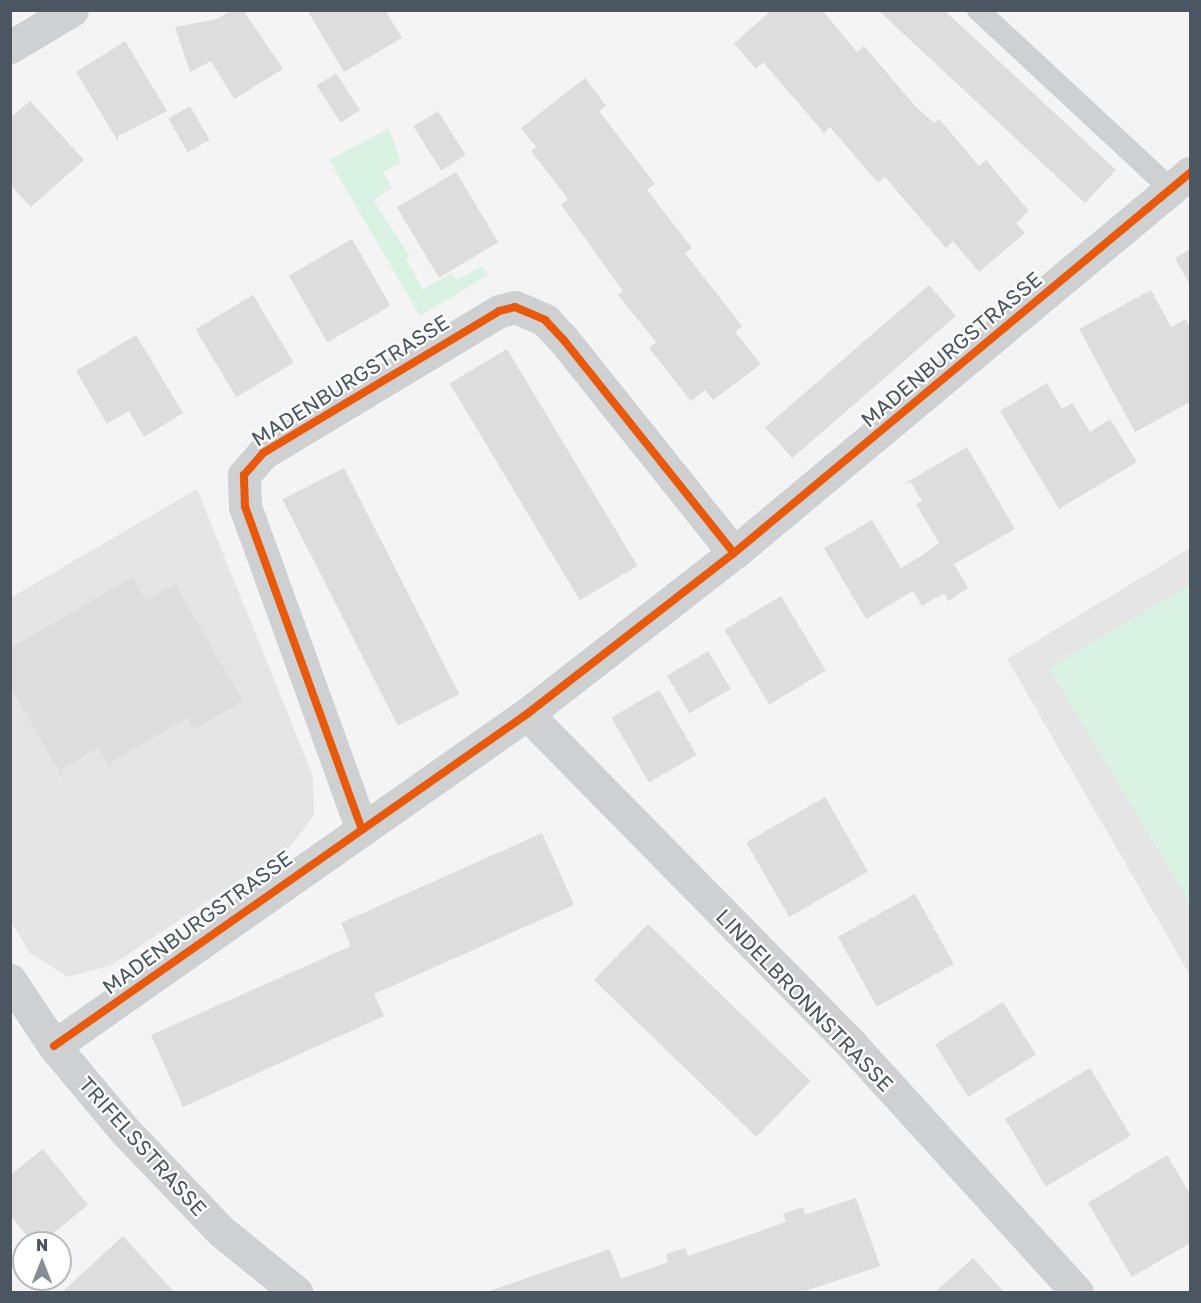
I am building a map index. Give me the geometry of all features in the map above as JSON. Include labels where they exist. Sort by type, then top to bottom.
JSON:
[{"type":"street","points":[[10,47],[72,10]]},
{"type":"street","name":"MADENBURGSTRASSE","points":[[54,1046],[361,827],[527,714],[734,553],[1181,181]]},
{"type":"street","name":"MADENBURGSTRASSE","points":[[361,827],[245,507],[244,475],[263,453],[498,311],[515,307],[545,320],[563,339],[734,553]]},
{"type":"street","name":"LINDELBRONNSTRASSE","points":[[527,714],[853,1046],[1077,1293]]},
{"type":"street","name":"TRIFELSSTRASSE","points":[[10,980],[54,1046],[126,1132],[221,1231],[296,1293]]},
{"type":"lane","points":[[978,10],[1181,181]]},
{"type":"shaded area","points":[[197,489],[313,776],[314,815],[291,846],[112,965],[68,977],[30,953],[11,922],[10,598]]},
{"type":"shaded area","points":[[1190,548],[1190,975],[1007,659]]},
{"type":"green space","points":[[389,128],[401,163],[383,172],[392,188],[373,200],[410,256],[406,259],[423,289],[452,273],[457,280],[482,266],[488,275],[420,316],[329,160]]},
{"type":"green space","points":[[1190,584],[1190,904],[1049,668]]},
{"type":"building","points":[[232,10],[243,10],[283,69],[234,99],[211,61],[190,72],[175,27],[217,19]]},
{"type":"building","points":[[307,10],[385,10],[402,38],[344,72]]},
{"type":"building","points":[[772,10],[822,10],[857,52],[864,46],[916,107],[934,123],[939,119],[979,166],[986,160],[1029,211],[1016,223],[1025,233],[979,272],[953,241],[946,248],[885,177],[878,183],[830,127],[824,133],[763,62],[756,69],[734,43]]},
{"type":"building","points":[[878,10],[944,10],[1116,170],[1085,203]]},
{"type":"building","points":[[125,41],[167,111],[118,136],[118,141],[76,72]]},
{"type":"building","points":[[336,73],[360,110],[341,122],[317,86]]},
{"type":"building","points":[[585,78],[606,106],[599,111],[655,184],[647,190],[692,248],[685,253],[742,326],[735,332],[761,364],[713,400],[705,390],[691,401],[649,348],[656,342],[618,295],[623,291],[561,205],[568,199],[531,151],[536,147],[521,128]]},
{"type":"building","points":[[30,101],[84,160],[31,207],[10,185],[10,118]]},
{"type":"building","points":[[190,106],[210,140],[188,152],[168,118]]},
{"type":"building","points":[[438,111],[466,155],[441,170],[413,126]]},
{"type":"building","points":[[456,172],[498,242],[439,278],[397,208]]},
{"type":"building","points":[[352,239],[390,306],[327,342],[289,276]]},
{"type":"building","points":[[1190,249],[1190,285],[1175,258]]},
{"type":"building","points":[[929,285],[956,316],[792,458],[765,427]]},
{"type":"building","points":[[1151,290],[1171,327],[1186,319],[1190,328],[1190,402],[1135,432],[1079,329]]},
{"type":"building","points":[[253,295],[294,363],[236,397],[196,330]]},
{"type":"building","points":[[136,335],[183,413],[144,437],[129,411],[107,424],[76,371]]},
{"type":"building","points":[[507,349],[637,566],[580,600],[450,384]]},
{"type":"building","points":[[1047,383],[1062,409],[1072,403],[1090,432],[1110,419],[1137,462],[1059,509],[1000,411]]},
{"type":"building","points":[[967,447],[1015,529],[954,564],[968,588],[948,601],[944,593],[922,606],[913,591],[866,619],[824,548],[872,520],[901,568],[921,556],[939,543],[916,504],[922,501],[911,483],[904,484]]},
{"type":"building","points":[[344,468],[459,694],[398,726],[283,499]]},
{"type":"building","points":[[133,577],[146,600],[175,584],[243,701],[193,730],[187,718],[110,763],[113,773],[99,748],[61,770],[66,783],[10,686],[10,648]]},
{"type":"building","points":[[781,596],[826,671],[769,705],[724,630]]},
{"type":"building","points":[[708,651],[731,689],[690,713],[667,676]]},
{"type":"building","points":[[659,690],[696,755],[649,782],[611,718]]},
{"type":"building","points":[[825,797],[868,871],[789,917],[746,842]]},
{"type":"building","points":[[542,833],[574,905],[374,994],[384,1016],[183,1107],[151,1035],[351,946],[341,923]]},
{"type":"building","points":[[915,894],[954,964],[877,1007],[838,937]]},
{"type":"building","points":[[648,924],[811,1081],[756,1137],[594,980]]},
{"type":"building","points":[[1003,1002],[1036,1055],[968,1097],[935,1044]]},
{"type":"building","points":[[1090,1068],[1131,1136],[1046,1187],[1005,1119]]},
{"type":"building","points":[[43,1149],[88,1205],[56,1231],[23,1231],[10,1215],[10,1175]]},
{"type":"building","points":[[1167,1155],[1190,1194],[1190,1243],[1132,1277],[1088,1203]]},
{"type":"building","points":[[856,1198],[880,1266],[802,1292],[487,1292],[610,1249],[621,1279],[668,1262],[666,1254],[685,1248],[688,1256],[786,1222],[783,1214],[803,1207],[805,1215]]},
{"type":"building","points":[[123,1236],[174,1292],[63,1291],[72,1291],[72,1283]]},
{"type":"building","points":[[973,1258],[1004,1292],[935,1292]]},
{"type":"cycle path","points":[[54,1046],[527,714],[734,553],[1190,173]]},
{"type":"cycle path","points":[[361,827],[245,507],[244,475],[263,453],[499,311],[515,307],[545,320],[563,339],[734,553]]}]
